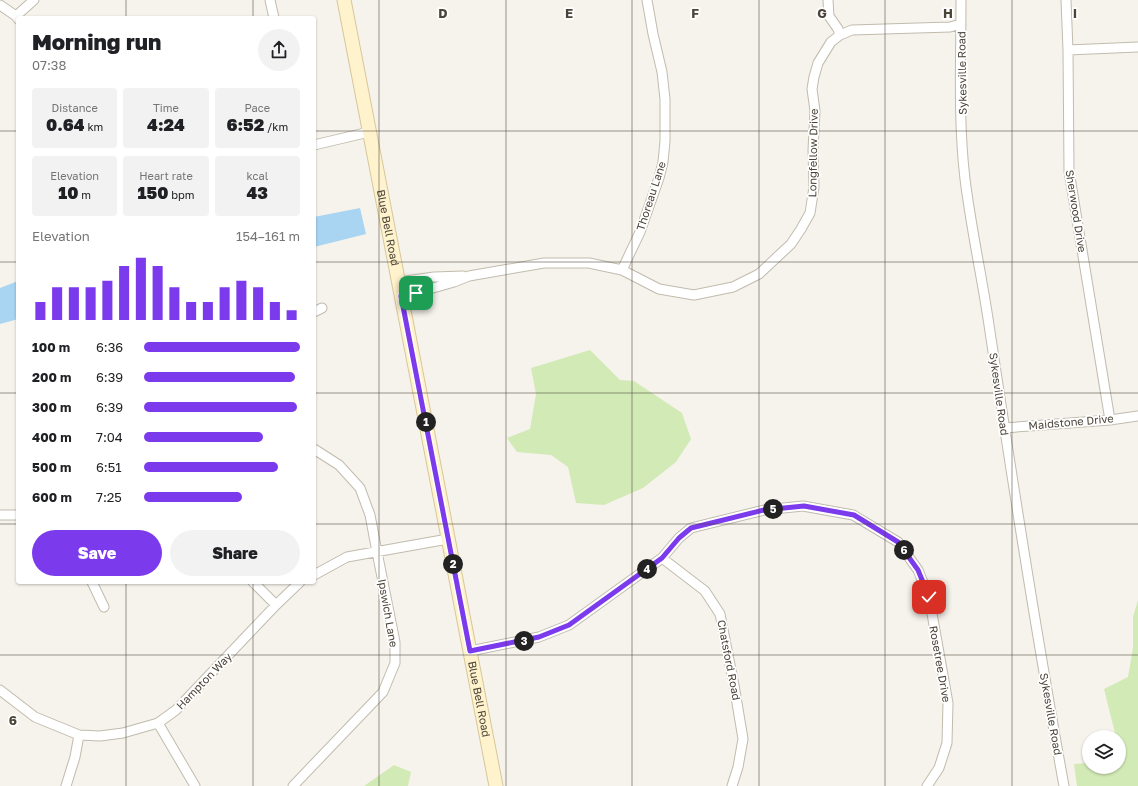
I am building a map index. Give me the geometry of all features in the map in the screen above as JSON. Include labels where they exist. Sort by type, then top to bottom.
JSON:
[{"type":"street","points":[[18,16],[34,0]]},
{"type":"street","points":[[270,0],[274,16]]},
{"type":"street","name":"Blue Bell Road","points":[[344,0],[496,786]]},
{"type":"street","name":"Thoreau Lane","points":[[622,270],[640,232],[659,178],[663,162],[665,141],[665,99],[662,72],[647,0]]},
{"type":"street","points":[[828,0],[829,16],[838,29],[840,35],[852,30],[943,28],[961,24]]},
{"type":"street","name":"Sykesville Road","points":[[961,0],[962,115],[966,180],[1037,641],[1064,786]]},
{"type":"street","name":"Sherwood Drive","points":[[1066,0],[1069,171],[1110,420]]},
{"type":"street","points":[[0,5],[16,16]]},
{"type":"street","name":"Longfellow Drive","points":[[399,282],[434,277],[469,276],[544,263],[589,263],[622,270],[659,289],[694,294],[733,288],[759,274],[791,244],[802,229],[810,213],[814,187],[813,150],[815,111],[812,89],[814,77],[818,63],[831,42],[840,35]]},
{"type":"street","points":[[1068,50],[1138,47]]},
{"type":"street","points":[[316,145],[369,132]]},
{"type":"street","name":"Longfellow Drive","points":[[401,296],[454,282],[469,276]]},
{"type":"street","name":"Maidstone Drive","points":[[1004,428],[1110,420],[1138,416]]},
{"type":"street","name":"Ipswich Lane","points":[[293,786],[383,692],[395,663],[395,642],[378,552],[370,515],[360,488],[339,465],[316,450]]},
{"type":"street","name":"Rosetree Drive","points":[[470,651],[539,637],[569,625],[662,558],[679,538],[691,528],[764,510],[804,506],[854,515],[898,542],[918,570],[929,597],[948,703],[947,743],[938,768],[927,786]]},
{"type":"street","points":[[0,515],[16,515]]},
{"type":"street","points":[[316,574],[347,557],[448,539]]},
{"type":"street","name":"Chatsford Road","points":[[662,558],[705,591],[720,614],[743,739],[738,767],[732,786]]},
{"type":"street","points":[[93,584],[104,607]]},
{"type":"street","points":[[255,584],[276,605]]},
{"type":"street","name":"Hampton Way","points":[[0,690],[35,717],[79,735],[100,736],[123,733],[158,723],[176,710],[298,584]]},
{"type":"street","points":[[158,723],[195,786]]},
{"type":"street","points":[[66,786],[75,757],[79,735]]},
{"type":"green space","points":[[590,350],[620,380],[634,381],[682,413],[691,439],[676,462],[643,488],[604,505],[576,503],[568,467],[551,455],[517,452],[507,438],[530,429],[536,394],[531,368]]},
{"type":"green space","points":[[1138,600],[1138,786],[1077,786],[1074,764],[1082,763],[1082,774],[1126,774],[1126,730],[1114,730],[1104,689],[1128,677],[1133,648],[1133,617]]},
{"type":"green space","points":[[394,765],[411,772],[408,786],[364,786]]},
{"type":"water","points":[[360,208],[366,234],[316,246],[316,217]]},
{"type":"water","points":[[16,282],[16,320],[0,324],[0,288]]},
{"type":"route","points":[[416,293],[401,296],[470,651],[539,637],[576,622],[662,558],[679,538],[691,528],[764,510],[804,506],[854,515],[898,542],[918,570],[929,597]]}]
